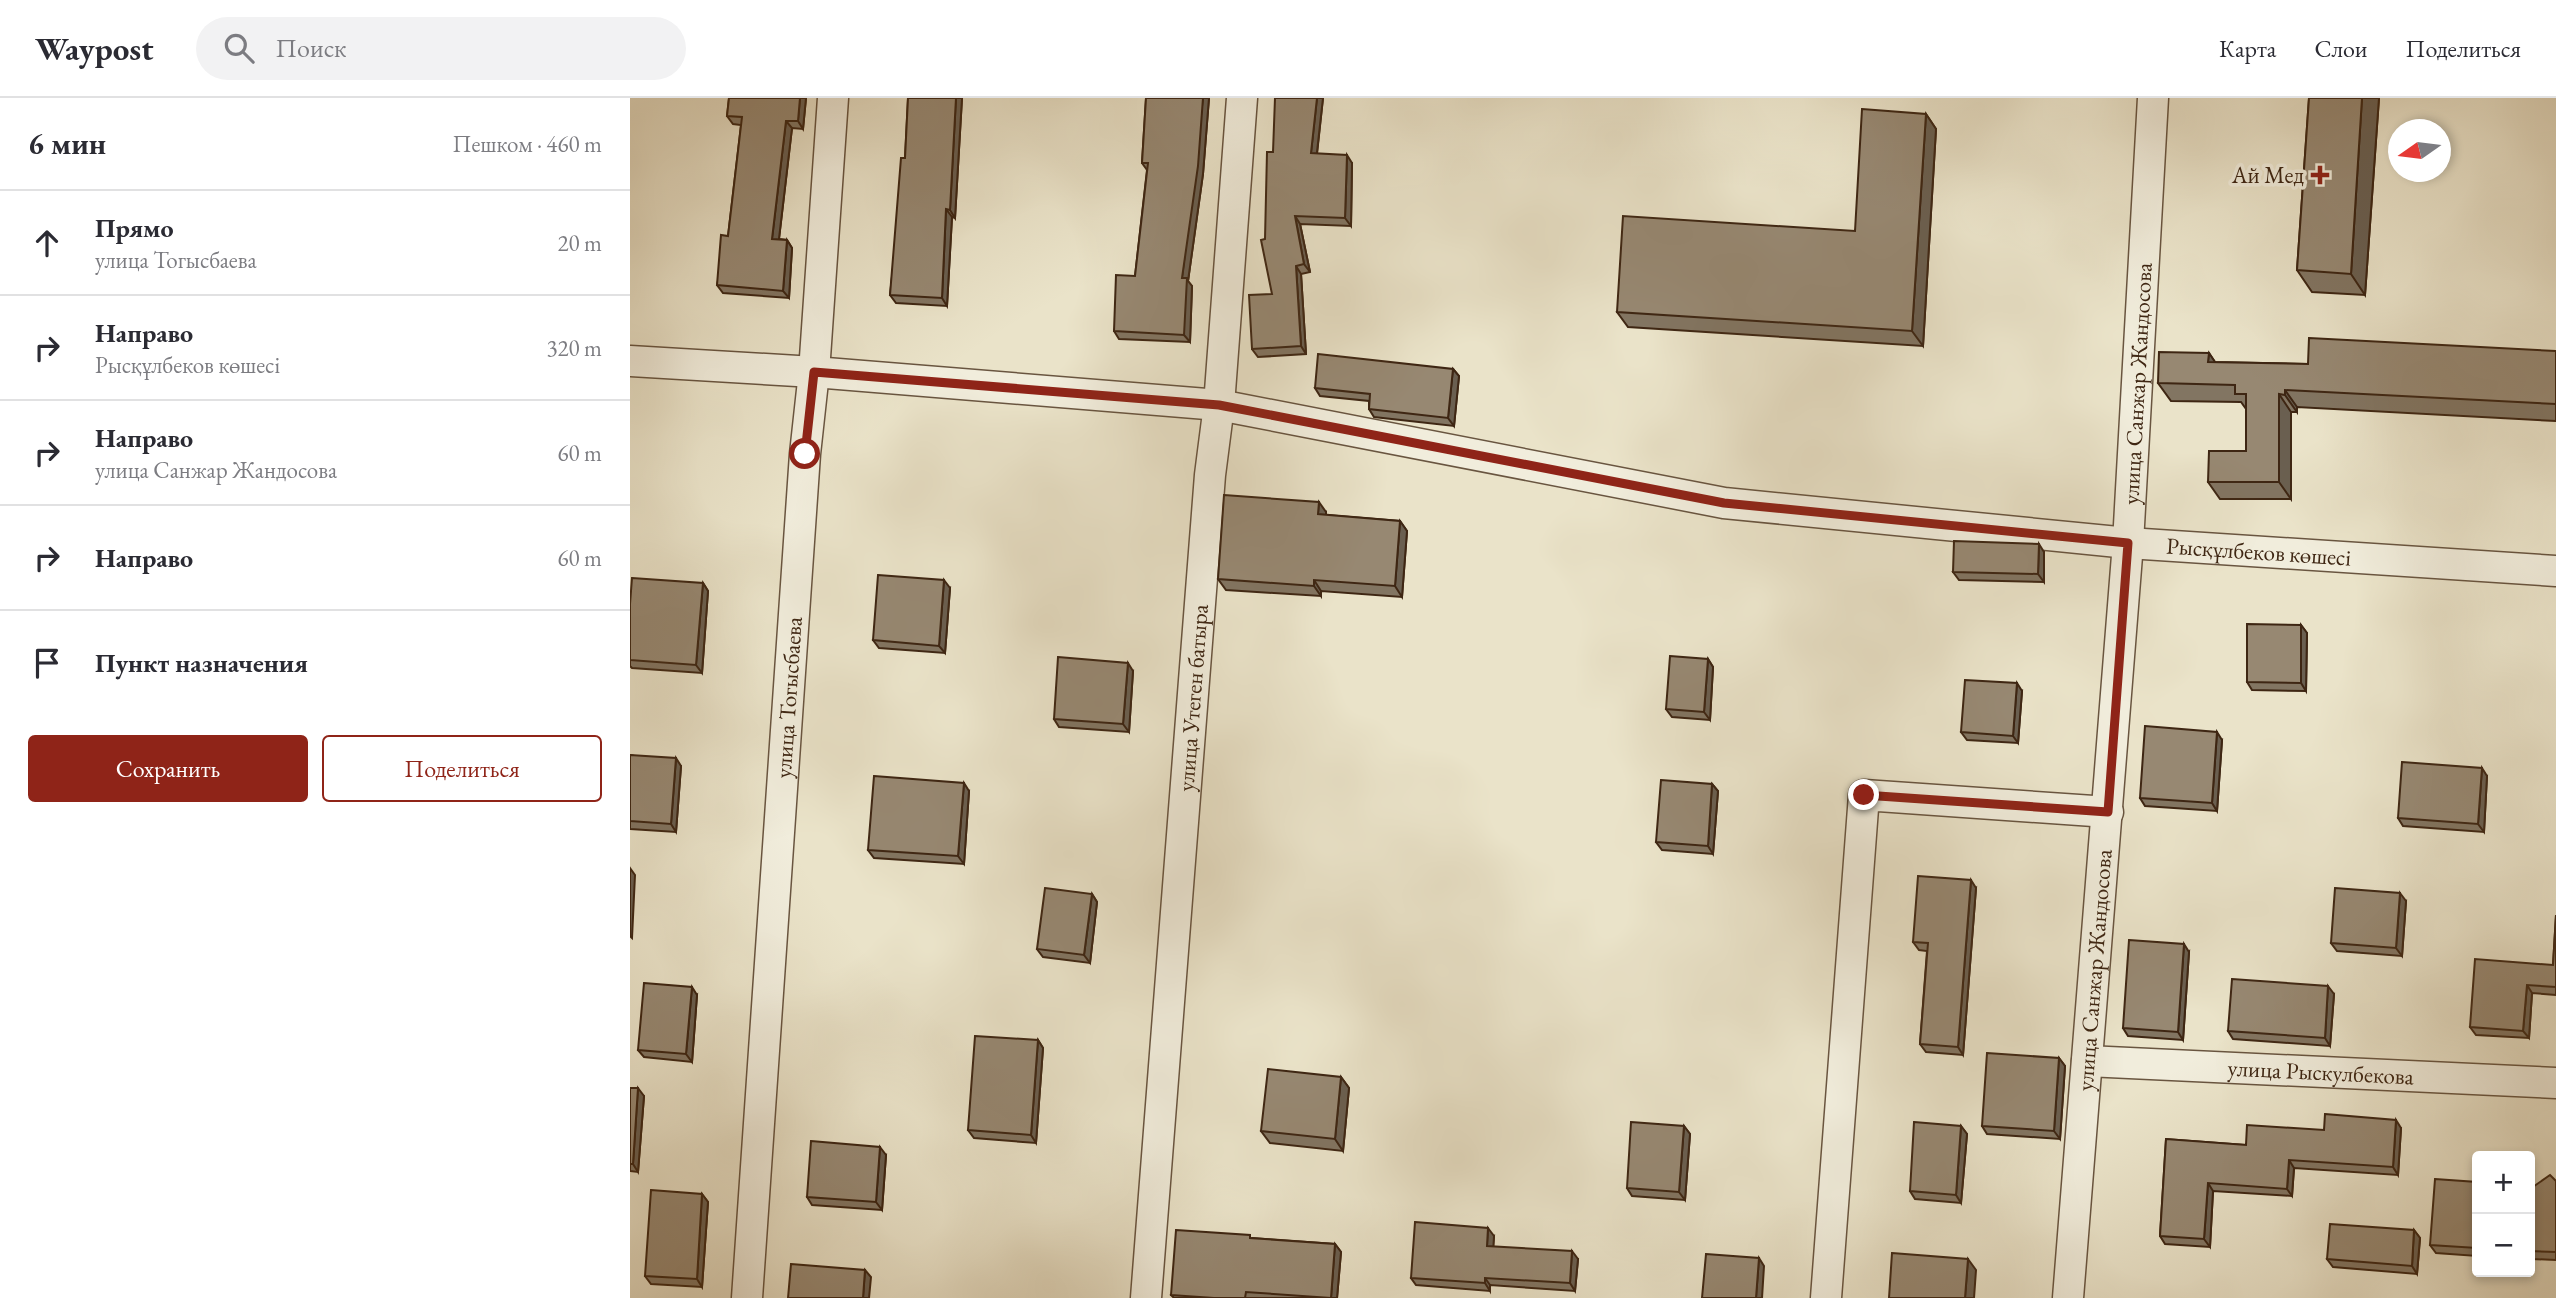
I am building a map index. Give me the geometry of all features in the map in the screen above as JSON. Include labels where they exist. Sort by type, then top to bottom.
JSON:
[{"type":"street","name":"улица Тогысбаева","points":[[747,1298],[805,454],[814,372],[833,98]]},
{"type":"street","name":"улица Утеген батыра","points":[[1146,1298],[1242,98]]},
{"type":"street","name":"улица Санжар Жандосова","points":[[2068,1298],[2128,543],[2153,98]]},
{"type":"street","name":"Рысқұлбеков көшесі","points":[[630,361],[814,372],[1219,405],[1724,503],[2128,543],[2556,571]]},
{"type":"street","points":[[1826,1298],[1864,795],[2108,812]]},
{"type":"street","name":"улица Рыскулбекова","points":[[2087,1061],[2556,1083]]},
{"type":"building","points":[[729,98],[800,98],[798,121],[786,121],[772,239],[787,240],[783,291],[717,285],[721,235],[728,236],[742,117],[727,116]]},
{"type":"building","points":[[908,98],[956,98],[950,210],[946,209],[942,298],[890,295],[901,158],[905,158]]},
{"type":"building","points":[[1146,98],[1203,98],[1198,166],[1182,278],[1187,278],[1184,335],[1114,331],[1116,275],[1135,276],[1148,163],[1142,163]]},
{"type":"building","points":[[1275,98],[1317,98],[1311,153],[1347,155],[1345,218],[1295,216],[1304,264],[1296,266],[1301,346],[1252,349],[1249,295],[1272,294],[1261,240],[1265,239],[1267,152],[1273,152]]},
{"type":"building","points":[[2309,98],[2362,98],[2351,274],[2297,270]]},
{"type":"building","points":[[1862,109],[1926,114],[1912,331],[1617,312],[1623,216],[1855,231]]},
{"type":"building","points":[[2309,338],[2556,351],[2556,404],[2285,390],[2285,395],[2279,394],[2279,482],[2208,482],[2209,451],[2246,451],[2246,394],[2235,394],[2235,385],[2158,383],[2159,352],[2209,353],[2208,362],[2308,364]]},
{"type":"building","points":[[1318,354],[1453,369],[1448,418],[1369,409],[1370,394],[1315,388]]},
{"type":"building","points":[[1224,495],[1319,502],[1318,514],[1400,521],[1395,586],[1314,580],[1314,586],[1218,579]]},
{"type":"building","points":[[1954,541],[2039,544],[2038,574],[1953,572]]},
{"type":"building","points":[[878,575],[944,580],[939,646],[873,640]]},
{"type":"building","points":[[632,578],[703,583],[696,665],[630,660]]},
{"type":"building","points":[[2247,624],[2301,625],[2301,683],[2247,682]]},
{"type":"building","points":[[1670,656],[1708,659],[1704,712],[1666,709]]},
{"type":"building","points":[[1058,657],[1128,663],[1123,724],[1054,719]]},
{"type":"building","points":[[1965,680],[2017,683],[2013,736],[1961,732]]},
{"type":"building","points":[[2145,726],[2217,732],[2212,803],[2140,798]]},
{"type":"building","points":[[630,755],[676,758],[671,824],[630,821]]},
{"type":"building","points":[[2402,762],[2482,768],[2478,824],[2398,818]]},
{"type":"building","points":[[874,776],[964,783],[958,856],[868,850]]},
{"type":"building","points":[[1661,780],[1712,784],[1708,846],[1656,842]]},
{"type":"building","points":[[1918,876],[1971,880],[1958,1047],[1920,1044],[1928,943],[1913,942]]},
{"type":"building","points":[[1045,888],[1092,894],[1084,955],[1037,949]]},
{"type":"building","points":[[2335,888],[2400,893],[2396,948],[2331,943]]},
{"type":"building","points":[[2556,915],[2556,987],[2527,985],[2523,1031],[2470,1027],[2475,959],[2553,965]]},
{"type":"building","points":[[2129,940],[2184,944],[2178,1032],[2123,1028]]},
{"type":"building","points":[[2232,979],[2328,986],[2325,1038],[2228,1031]]},
{"type":"building","points":[[644,983],[692,987],[686,1054],[638,1050]]},
{"type":"building","points":[[975,1036],[1038,1040],[1031,1135],[968,1130]]},
{"type":"building","points":[[1987,1053],[2059,1058],[2054,1131],[1982,1126]]},
{"type":"building","points":[[1268,1069],[1341,1077],[1335,1139],[1261,1131]]},
{"type":"building","points":[[630,1088],[638,1088],[633,1164],[630,1164]]},
{"type":"building","points":[[2325,1114],[2396,1120],[2393,1167],[2289,1160],[2287,1189],[2208,1183],[2204,1239],[2160,1236],[2166,1139],[2246,1145],[2247,1125],[2324,1130]]},
{"type":"building","points":[[1631,1122],[1684,1126],[1679,1192],[1627,1188]]},
{"type":"building","points":[[1914,1122],[1961,1126],[1956,1195],[1910,1191]]},
{"type":"building","points":[[811,1141],[880,1147],[876,1202],[807,1197]]},
{"type":"building","points":[[2550,1175],[2556,1181],[2556,1252],[2535,1251],[2535,1186]]},
{"type":"building","points":[[2435,1179],[2472,1182],[2472,1248],[2430,1245]]},
{"type":"building","points":[[651,1190],[702,1194],[697,1279],[645,1276]]},
{"type":"building","points":[[1415,1222],[1488,1228],[1487,1246],[1572,1251],[1570,1283],[1485,1278],[1485,1283],[1411,1278]]},
{"type":"building","points":[[2330,1224],[2414,1230],[2412,1266],[2327,1259]]},
{"type":"building","points":[[1176,1230],[1335,1244],[1331,1298],[1246,1292],[1245,1298],[1171,1295]]},
{"type":"building","points":[[1892,1253],[1968,1259],[1965,1298],[1889,1298]]},
{"type":"building","points":[[1706,1254],[1759,1258],[1756,1298],[1702,1298]]},
{"type":"building","points":[[791,1264],[865,1270],[863,1298],[788,1298]]},
{"type":"place","name":"Ай Мед","points":[[2320,175]]},
{"type":"route","points":[[805,454],[814,372],[1219,405],[1724,503],[2128,543],[2108,812],[1864,795]]}]
